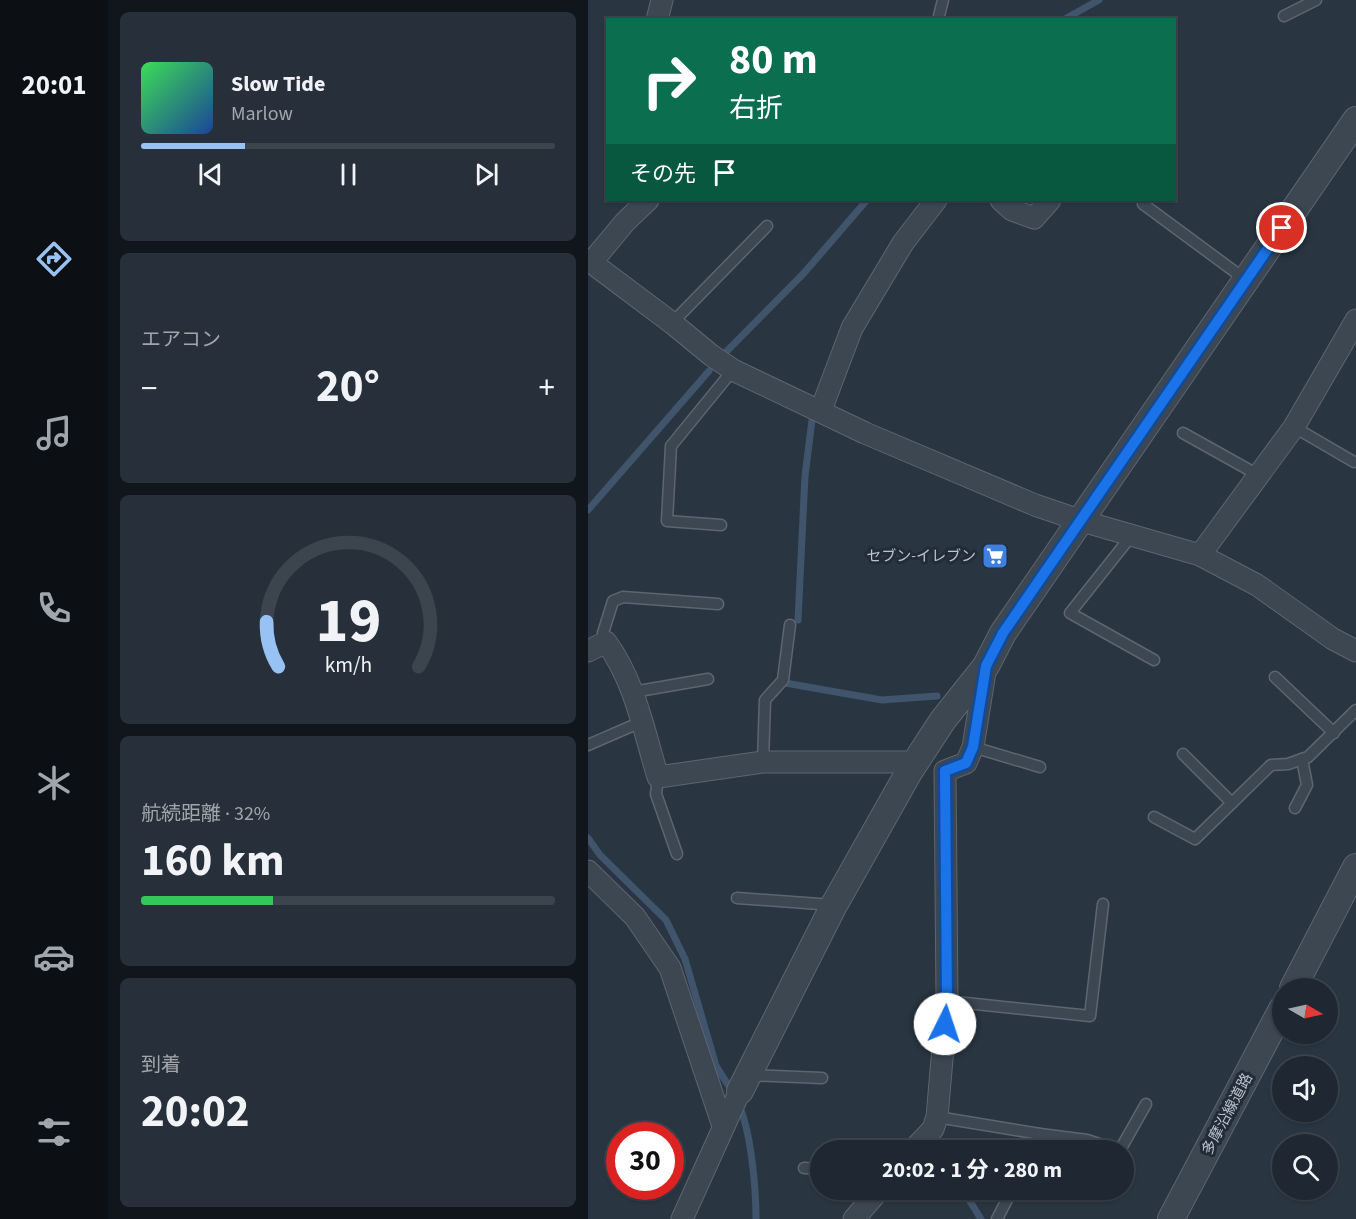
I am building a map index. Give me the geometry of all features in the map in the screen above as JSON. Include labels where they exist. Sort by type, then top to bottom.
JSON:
[{"type":"street","points":[[659,18],[662,0]]},
{"type":"street","points":[[682,1219],[736,1100],[834,905],[915,762],[943,720],[986,666],[1003,633],[1356,120]]},
{"type":"street","points":[[647,201],[590,262],[672,322],[711,355],[734,370],[865,433],[1035,505],[1200,555],[1257,585],[1333,639],[1356,651]]},
{"type":"street","points":[[821,410],[852,328],[903,243],[935,201]]},
{"type":"street","points":[[1002,201],[1012,210],[1034,218],[1049,201]]},
{"type":"street","points":[[1200,555],[1294,427],[1356,320]]},
{"type":"street","points":[[597,647],[614,652],[633,692],[658,777],[763,762],[915,762]]},
{"type":"street","points":[[923,1140],[933,1129],[937,1117],[947,1002],[945,771],[966,763],[973,747],[986,666]]},
{"type":"street","points":[[1298,978],[1356,867]]},
{"type":"street","points":[[588,871],[635,917],[670,968],[736,1100]]},
{"type":"street","name":"多摩沿線道路","points":[[1171,1219],[1272,1028]]},
{"type":"street","points":[[854,1219],[870,1200]]},
{"type":"lane","points":[[938,18],[943,0]]},
{"type":"lane","points":[[1284,16],[1316,0]]},
{"type":"lane","points":[[1143,204],[1246,280]]},
{"type":"lane","points":[[672,322],[767,226]]},
{"type":"lane","points":[[722,525],[667,521],[671,446],[734,370]]},
{"type":"lane","points":[[1294,427],[1354,462]]},
{"type":"lane","points":[[1184,433],[1260,476]]},
{"type":"lane","points":[[1132,535],[1070,613],[1154,660]]},
{"type":"lane","points":[[597,647],[613,601],[624,597],[718,604]]},
{"type":"lane","points":[[763,762],[765,700],[783,680],[790,625]]},
{"type":"lane","points":[[1275,676],[1334,733]]},
{"type":"lane","points":[[633,692],[708,680]]},
{"type":"lane","points":[[1154,818],[1195,839],[1271,765],[1288,764],[1308,757],[1356,710]]},
{"type":"lane","points":[[588,746],[641,722]]},
{"type":"lane","points":[[973,747],[1040,767]]},
{"type":"lane","points":[[1183,754],[1232,803]]},
{"type":"lane","points":[[1295,808],[1307,785],[1302,759]]},
{"type":"lane","points":[[658,777],[656,794],[677,854]]},
{"type":"lane","points":[[737,898],[834,905]]},
{"type":"lane","points":[[947,1002],[1090,1016],[1103,904]]},
{"type":"lane","points":[[736,1100],[822,1077]]},
{"type":"lane","points":[[1124,1140],[1146,1104]]},
{"type":"lane","points":[[937,1117],[1087,1140]]},
{"type":"lane","points":[[1037,1140],[1040,1134]]},
{"type":"lane","points":[[804,1168],[810,1168]]},
{"type":"lane","points":[[997,1219],[1007,1200]]},
{"type":"waterway","points":[[1067,18],[1099,0]]},
{"type":"waterway","points":[[725,353],[804,273],[866,201]]},
{"type":"waterway","points":[[588,510],[709,371]]},
{"type":"waterway","points":[[798,620],[805,476],[812,420]]},
{"type":"waterway","points":[[786,678],[785,683],[882,700],[937,696]]},
{"type":"waterway","points":[[588,838],[600,855],[666,920],[685,959],[716,1066],[732,1091]]},
{"type":"waterway","points":[[738,1103],[743,1114],[749,1143],[754,1176],[756,1219]]},
{"type":"waterway","points":[[969,1200],[981,1219]]},
{"type":"place","name":"セブン-イレブン","points":[[995,556]]},
{"type":"route","points":[[945,1024],[947,1002],[945,771],[966,763],[973,747],[986,666],[1003,633],[1282,228]]}]
